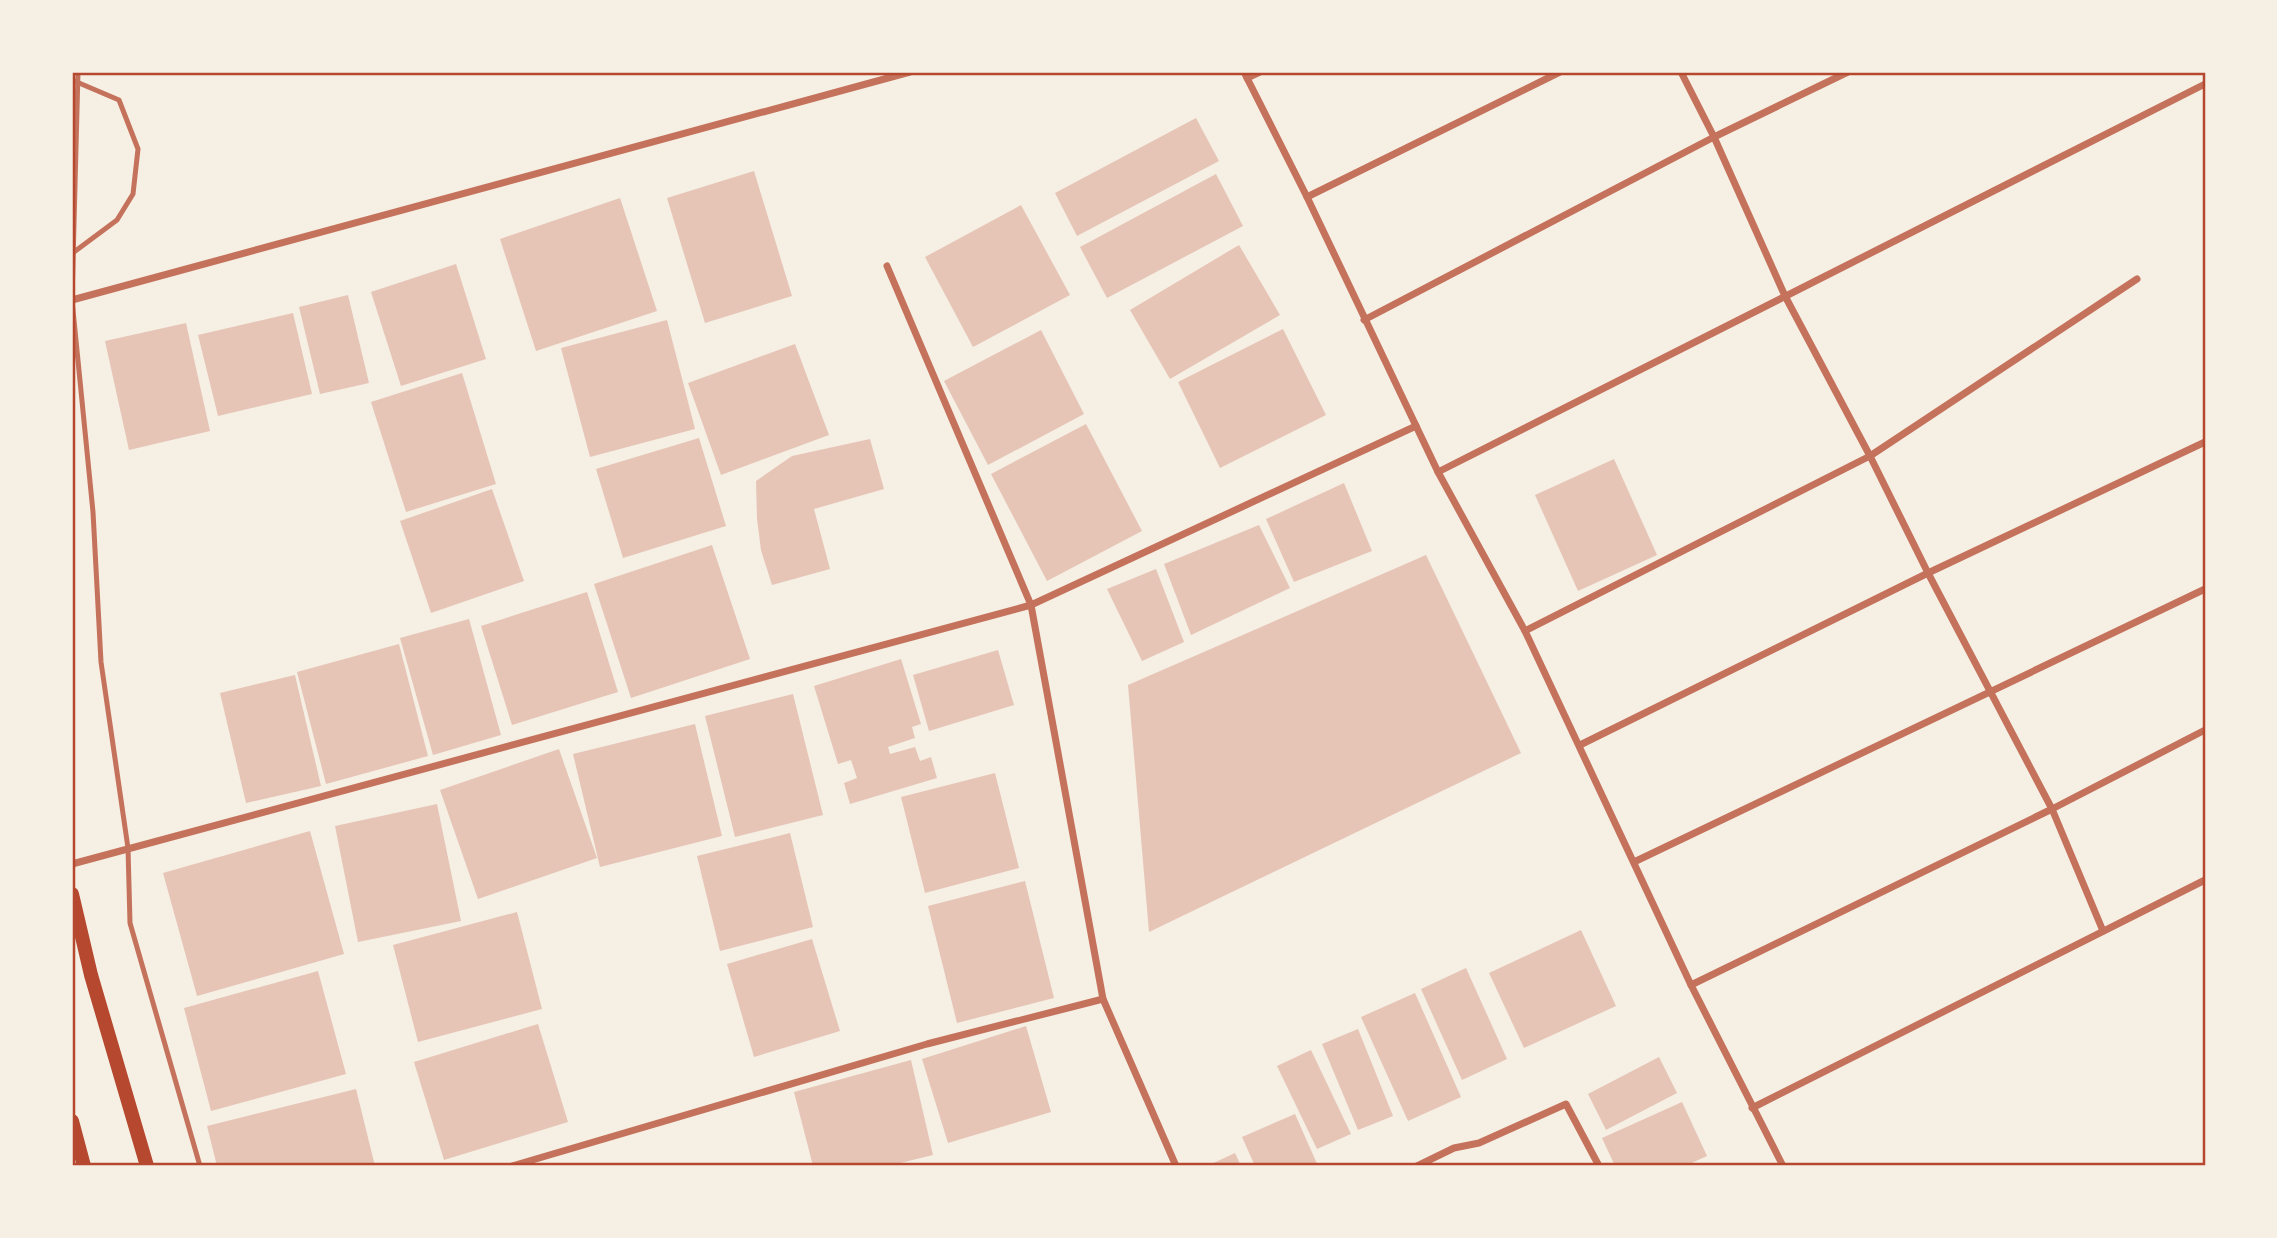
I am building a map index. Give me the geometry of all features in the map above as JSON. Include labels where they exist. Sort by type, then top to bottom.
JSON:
[{"type":"main road","points":[[72,894],[91,975],[147,1166]]},
{"type":"main road","points":[[72,1122],[84,1166]]},
{"type":"street","points":[[72,300],[910,72]]},
{"type":"street","points":[[1260,72],[1246,75],[1438,472],[1525,631],[1691,985],[1783,1166]]},
{"type":"street","points":[[1307,197],[1560,72]]},
{"type":"street","points":[[1681,72],[1714,137],[1785,296],[2052,809],[2103,931]]},
{"type":"street","points":[[1364,320],[1714,137],[1848,72]]},
{"type":"street","points":[[1438,472],[2205,84]]},
{"type":"street","points":[[887,266],[1031,605],[1103,999],[1176,1166]]},
{"type":"street","points":[[1525,631],[1870,456],[2137,279]]},
{"type":"street","points":[[72,864],[1031,605],[1416,426]]},
{"type":"street","points":[[1580,745],[1928,573],[2205,442]]},
{"type":"street","points":[[1634,862],[2205,589]]},
{"type":"street","points":[[1691,985],[2052,809],[2205,730]]},
{"type":"street","points":[[1752,1108],[2205,880]]},
{"type":"street","points":[[512,1166],[927,1044],[1103,999]]},
{"type":"street","points":[[1417,1166],[1454,1148],[1479,1143],[1566,1104],[1599,1166]]},
{"type":"lane","points":[[78,72],[75,81],[72,300],[93,512],[101,662],[128,848],[130,923],[200,1166]]},
{"type":"lane","points":[[74,252],[117,220],[133,194],[138,149],[119,100],[75,81]]},
{"type":"building","points":[[1196,118],[1219,161],[1077,236],[1055,193]]},
{"type":"building","points":[[754,171],[792,296],[705,323],[667,198]]},
{"type":"building","points":[[1216,174],[1243,226],[1107,298],[1080,247]]},
{"type":"building","points":[[620,198],[657,311],[536,351],[500,239]]},
{"type":"building","points":[[1021,205],[1070,295],[973,347],[925,257]]},
{"type":"building","points":[[1239,245],[1280,315],[1170,379],[1130,310]]},
{"type":"building","points":[[456,264],[486,359],[401,386],[371,292]]},
{"type":"building","points":[[348,295],[369,383],[320,394],[299,307]]},
{"type":"building","points":[[293,313],[312,394],[218,416],[198,335]]},
{"type":"building","points":[[667,320],[695,429],[590,457],[561,348]]},
{"type":"building","points":[[186,323],[210,431],[129,450],[105,341]]},
{"type":"building","points":[[1283,329],[1326,415],[1220,468],[1178,382]]},
{"type":"building","points":[[1041,330],[1084,414],[988,465],[944,381]]},
{"type":"building","points":[[795,344],[829,435],[721,475],[688,383]]},
{"type":"building","points":[[462,373],[496,484],[406,512],[371,402]]},
{"type":"building","points":[[1086,424],[1142,531],[1047,581],[991,474]]},
{"type":"building","points":[[699,438],[726,526],[623,558],[596,469]]},
{"type":"building","points":[[870,439],[884,489],[814,509],[830,569],[772,585],[761,550],[756,481],[792,456]]},
{"type":"building","points":[[1614,459],[1657,555],[1578,591],[1535,495]]},
{"type":"building","points":[[1344,483],[1372,551],[1294,582],[1266,519]]},
{"type":"building","points":[[492,489],[524,581],[431,613],[400,521]]},
{"type":"building","points":[[1259,525],[1290,588],[1191,635],[1164,564]]},
{"type":"building","points":[[712,545],[750,659],[631,698],[594,584]]},
{"type":"building","points":[[1426,555],[1521,753],[1149,932],[1128,685]]},
{"type":"building","points":[[1156,569],[1184,642],[1142,661],[1107,589]]},
{"type":"building","points":[[587,592],[618,692],[512,725],[481,626]]},
{"type":"building","points":[[469,619],[501,735],[433,755],[400,638]]},
{"type":"building","points":[[399,644],[428,756],[326,784],[297,672]]},
{"type":"building","points":[[998,650],[1014,705],[929,731],[913,675]]},
{"type":"building","points":[[901,659],[921,724],[912,727],[915,738],[888,747],[890,754],[915,747],[920,761],[931,757],[937,778],[850,804],[844,783],[857,778],[851,760],[838,764],[814,686]]},
{"type":"building","points":[[295,675],[321,786],[246,803],[220,693]]},
{"type":"building","points":[[793,694],[823,815],[735,837],[705,716]]},
{"type":"building","points":[[695,724],[722,836],[600,867],[573,754]]},
{"type":"building","points":[[559,749],[597,858],[478,899],[440,790]]},
{"type":"building","points":[[995,773],[1019,868],[925,893],[901,797]]},
{"type":"building","points":[[437,804],[461,921],[358,942],[335,826]]},
{"type":"building","points":[[310,831],[344,954],[197,996],[163,873]]},
{"type":"building","points":[[790,833],[813,927],[720,951],[697,856]]},
{"type":"building","points":[[1025,881],[1054,998],[957,1023],[928,906]]},
{"type":"building","points":[[517,912],[542,1009],[418,1042],[393,945]]},
{"type":"building","points":[[1581,930],[1616,1006],[1524,1048],[1489,973]]},
{"type":"building","points":[[812,939],[840,1031],[754,1057],[727,964]]},
{"type":"building","points":[[1466,968],[1507,1059],[1462,1080],[1421,989]]},
{"type":"building","points":[[318,971],[346,1074],[211,1111],[184,1008]]},
{"type":"building","points":[[1415,993],[1461,1097],[1408,1121],[1361,1017]]},
{"type":"building","points":[[538,1024],[568,1122],[444,1160],[414,1062]]},
{"type":"building","points":[[1026,1026],[1051,1112],[948,1143],[922,1059]]},
{"type":"building","points":[[1358,1029],[1393,1116],[1358,1130],[1322,1044]]},
{"type":"building","points":[[1311,1050],[1351,1134],[1317,1149],[1277,1066]]},
{"type":"building","points":[[1659,1057],[1677,1093],[1606,1130],[1588,1094]]},
{"type":"building","points":[[911,1060],[933,1155],[888,1166],[813,1166],[794,1092]]},
{"type":"building","points":[[356,1089],[375,1166],[217,1166],[207,1126]]},
{"type":"building","points":[[1682,1102],[1707,1156],[1685,1166],[1615,1166],[1602,1138]]},
{"type":"building","points":[[1295,1114],[1318,1166],[1255,1166],[1242,1137]]},
{"type":"building","points":[[1235,1153],[1241,1166],[1207,1166]]}]
